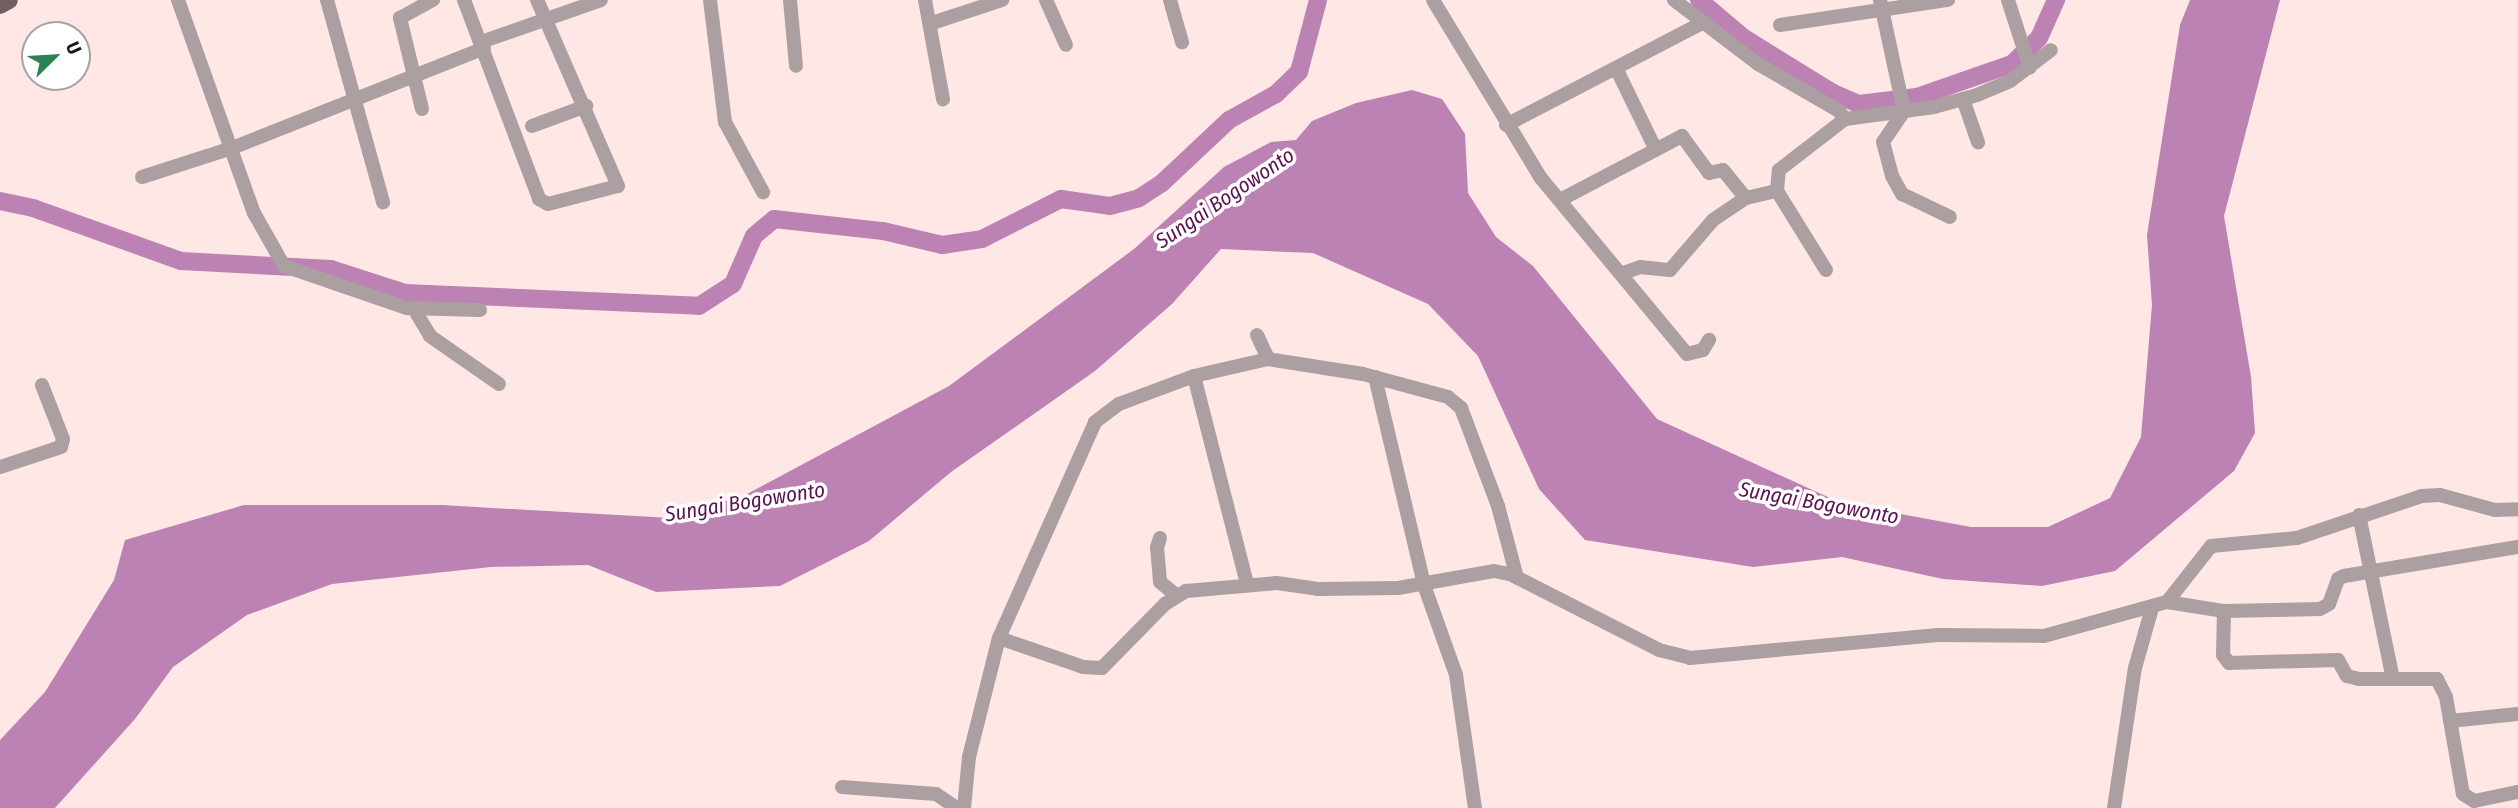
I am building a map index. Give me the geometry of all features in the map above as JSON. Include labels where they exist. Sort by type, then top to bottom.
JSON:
[{"type":"main road","points":[[0,5],[9,0]]},
{"type":"street","points":[[178,0],[254,213],[280,260],[414,309],[480,310]]},
{"type":"street","points":[[327,0],[383,202]]},
{"type":"street","points":[[422,109],[400,18],[433,0]]},
{"type":"street","points":[[464,0],[542,203],[618,186],[586,106],[537,0]]},
{"type":"street","points":[[142,177],[232,148],[414,76],[544,20],[601,0]]},
{"type":"street","points":[[710,0],[724,122],[763,192]]},
{"type":"street","points":[[790,0],[796,66]]},
{"type":"street","points":[[926,0],[943,99]]},
{"type":"street","points":[[932,23],[1002,0]]},
{"type":"street","points":[[1046,0],[1066,45]]},
{"type":"street","points":[[1170,0],[1182,42]]},
{"type":"street","points":[[1433,0],[1506,125],[1560,200],[1623,273],[1687,355],[1703,350],[1709,340]]},
{"type":"street","points":[[1674,0],[1758,64],[1839,111],[1845,119]]},
{"type":"street","points":[[1780,25],[1881,6],[1948,0]]},
{"type":"street","points":[[2008,0],[2031,68]]},
{"type":"street","points":[[1881,6],[1903,109],[1883,142],[1892,176],[1902,194],[1950,217]]},
{"type":"street","points":[[1506,125],[1702,23]]},
{"type":"street","points":[[1826,270],[1777,191],[1779,170],[1845,119],[1963,99],[2031,68],[2051,50]]},
{"type":"street","points":[[1616,68],[1656,150]]},
{"type":"street","points":[[1963,99],[1978,142]]},
{"type":"street","points":[[532,126],[586,106]]},
{"type":"street","points":[[1560,200],[1682,136],[1709,173],[1723,170],[1746,198]]},
{"type":"street","points":[[1623,273],[1640,267],[1670,270],[1713,220],[1746,198],[1777,191]]},
{"type":"street","points":[[414,309],[430,336],[499,384]]},
{"type":"street","points":[[1257,335],[1268,359]]},
{"type":"street","points":[[964,808],[969,757],[999,638],[1096,422],[1119,404],[1194,376],[1268,359],[1375,377],[1448,397],[1461,408],[1498,506],[1517,578]]},
{"type":"street","points":[[1194,376],[1247,584]]},
{"type":"street","points":[[1375,377],[1424,584],[1456,675],[1475,808]]},
{"type":"street","points":[[0,467],[61,447],[63,439],[42,385]]},
{"type":"street","points":[[999,638],[1083,667],[1102,668],[1176,595],[1200,588],[1247,584],[1361,589],[1424,584],[1494,570],[1517,578],[1658,650],[1690,658],[1938,635],[2044,636],[2091,620],[2152,608],[2167,602],[2211,546],[2297,538],[2359,515],[2440,495],[2495,510],[2518,509]]},
{"type":"street","points":[[2359,515],[2373,570],[2393,679]]},
{"type":"street","points":[[1160,538],[1160,582],[1176,595]]},
{"type":"street","points":[[2167,602],[2224,611],[2325,608],[2340,577],[2518,547]]},
{"type":"street","points":[[2114,808],[2135,668],[2152,608]]},
{"type":"street","points":[[2224,611],[2223,654],[2230,663],[2339,660],[2350,677],[2437,679],[2450,721],[2466,798],[2474,801],[2518,792]]},
{"type":"street","points":[[2450,721],[2518,714]]},
{"type":"street","points":[[842,787],[936,794],[957,808]]},
{"type":"water","name":"Sungai Bogowonto","points":[[2190,0],[2280,0],[2224,216],[2251,377],[2255,433],[2234,471],[2115,571],[2042,586],[1943,579],[1842,557],[1753,567],[1585,540],[1539,489],[1478,356],[1428,304],[1313,253],[1221,249],[1172,304],[1095,371],[951,472],[869,541],[780,586],[656,592],[588,565],[491,567],[332,584],[247,615],[173,667],[135,719],[55,808],[0,808],[0,740],[45,692],[114,580],[125,540],[244,505],[442,505],[670,518],[747,494],[949,386],[1134,249],[1224,167],[1271,142],[1296,140],[1312,121],[1356,103],[1412,90],[1442,99],[1465,134],[1468,193],[1496,237],[1533,266],[1657,419],[1841,503],[1971,527],[2048,527],[2110,498],[2141,437],[2152,305],[2147,235],[2180,25]]},
{"type":"waterway","points":[[0,201],[33,208],[181,261],[331,269],[405,293],[699,306],[733,284],[754,236],[774,219],[883,231],[942,245],[982,239],[1061,199],[1110,206],[1139,198],[1162,183],[1229,120],[1276,94],[1299,72],[1318,0]]},
{"type":"waterway","points":[[1699,0],[1744,38],[1833,93],[1859,104],[1917,97],[2012,64],[2039,38],[2056,0]]}]
